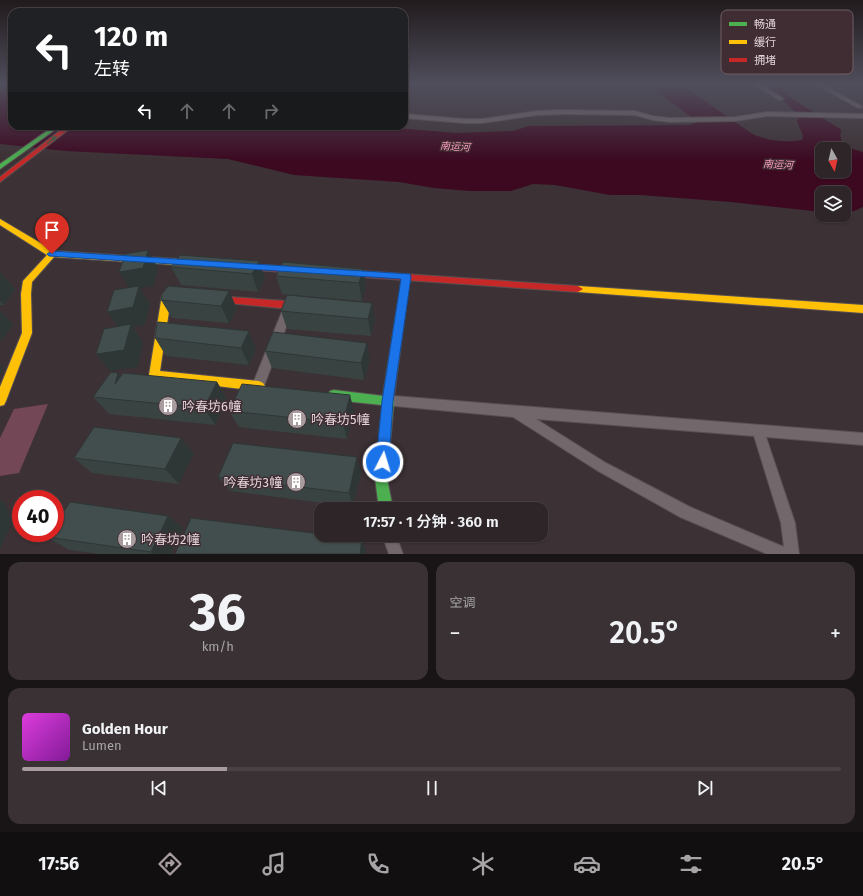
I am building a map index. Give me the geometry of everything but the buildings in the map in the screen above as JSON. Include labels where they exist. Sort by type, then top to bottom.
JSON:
[{"type":"street","points":[[408,116],[482,121],[537,112],[628,113],[670,120],[735,119],[766,114],[863,116]]},
{"type":"street","points":[[0,167],[51,130]]},
{"type":"street","points":[[0,180],[65,130]]},
{"type":"street","points":[[0,220],[52,254],[202,264]]},
{"type":"street","points":[[0,401],[27,333],[26,294],[28,280],[52,254]]},
{"type":"street","points":[[234,266],[304,270]]},
{"type":"street","points":[[336,272],[863,309]]},
{"type":"street","points":[[385,502],[381,478],[388,401],[406,277]]},
{"type":"street","points":[[182,296],[167,295],[154,375],[262,386],[289,305]]},
{"type":"street","points":[[205,298],[311,307]]},
{"type":"street","points":[[327,394],[516,412],[863,439]]},
{"type":"street","points":[[516,412],[602,467],[678,508],[784,554]]},
{"type":"street","points":[[758,430],[788,523],[792,554]]},
{"type":"street","points":[[392,542],[396,554]]},
{"type":"shaded area","points":[[48,404],[19,473],[0,476],[0,438],[14,409]]},
{"type":"water","name":"南运河","points":[[0,109],[8,109],[8,130],[408,129],[457,133],[513,131],[529,126],[689,125],[696,123],[696,121],[680,109],[716,109],[757,136],[776,141],[802,140],[803,136],[797,121],[800,116],[792,109],[808,109],[840,129],[842,142],[815,142],[815,178],[851,178],[851,148],[863,152],[863,207],[851,211],[851,186],[815,186],[815,211],[731,202],[640,195],[610,195],[555,185],[533,184],[511,191],[469,191],[434,188],[399,182],[294,175],[228,159],[66,151],[0,144]]},
{"type":"traffic: fast","points":[[0,167],[51,130]]},
{"type":"traffic: fast","points":[[334,395],[388,401],[381,478],[385,502]]},
{"type":"traffic: slow","points":[[0,221],[52,254],[193,263]]},
{"type":"traffic: slow","points":[[0,401],[27,333],[26,294],[28,281],[52,254]]},
{"type":"traffic: slow","points":[[578,289],[863,309]]},
{"type":"traffic: slow","points":[[172,295],[167,295],[154,375],[259,386]]},
{"type":"traffic: jam","points":[[0,180],[65,130]]},
{"type":"traffic: jam","points":[[244,267],[297,270]]},
{"type":"traffic: jam","points":[[346,273],[578,289]]},
{"type":"traffic: jam","points":[[216,299],[300,306]]},
{"type":"place","name":"吟春坊6幢","points":[[168,406]]},
{"type":"place","name":"吟春坊5幢","points":[[297,419]]},
{"type":"place","name":"吟春坊3幢","points":[[296,482]]},
{"type":"place","name":"吟春坊2幢","points":[[127,539]]},
{"type":"route","points":[[52,254],[406,277],[388,401],[383,462]]}]
